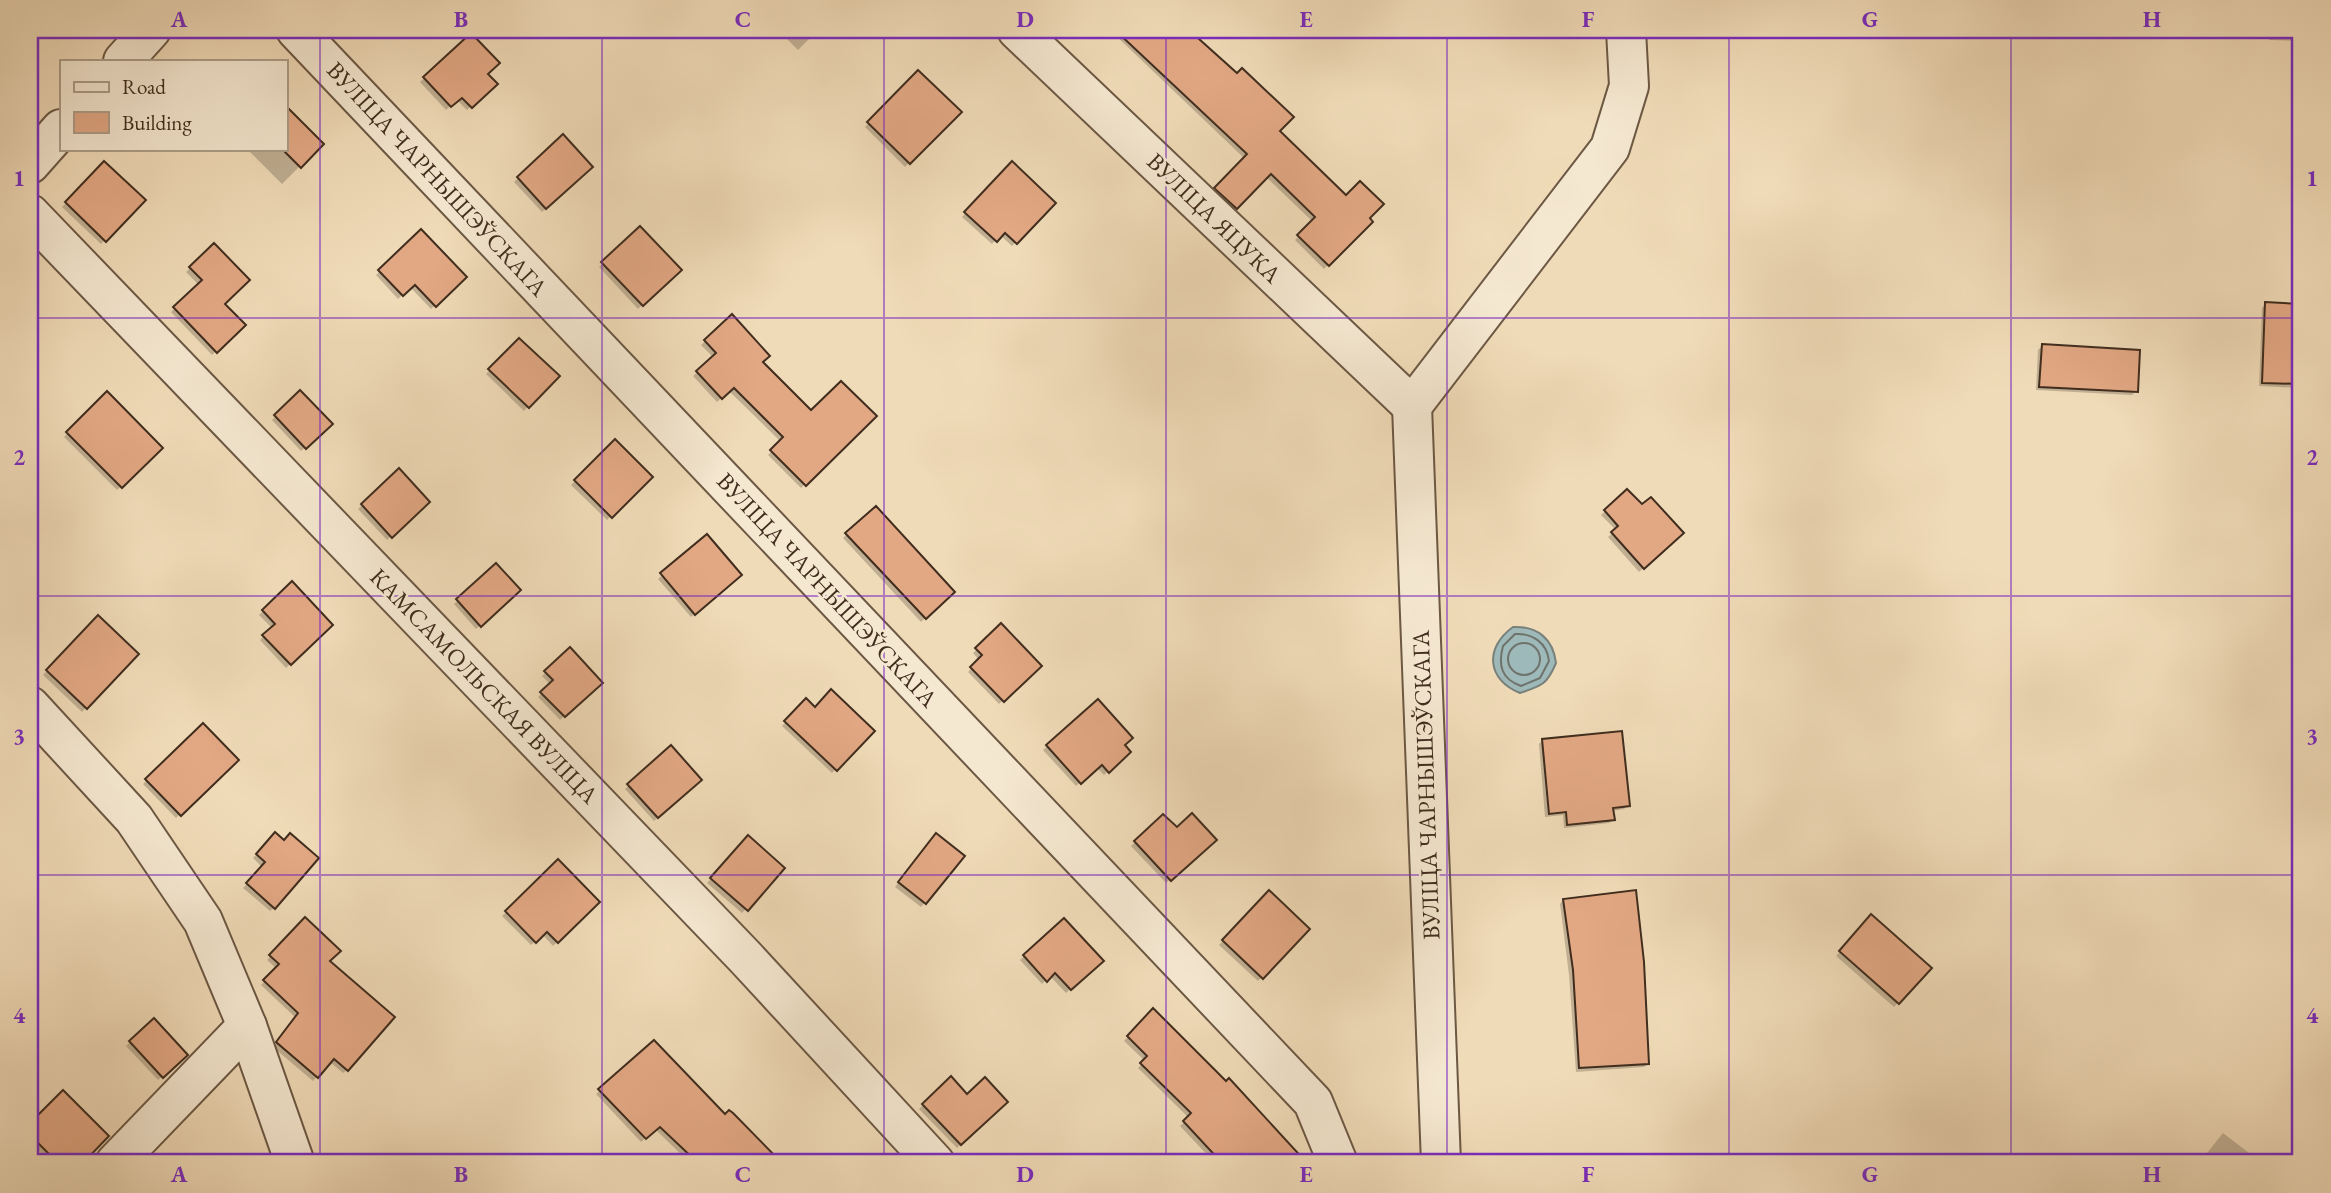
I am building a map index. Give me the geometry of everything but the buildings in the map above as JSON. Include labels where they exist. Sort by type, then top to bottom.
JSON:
[{"type":"street","points":[[123,60],[151,30]]},
{"type":"street","name":"ВУЛІЦА ЧАРНЫШЭЎСКАГА","points":[[296,30],[1313,1102],[1338,1163]]},
{"type":"street","name":"ВУЛІЦА ЯЦУКА","points":[[1017,30],[1412,406]]},
{"type":"street","points":[[1412,406],[1610,148],[1629,86],[1626,30]]},
{"type":"street","points":[[30,164],[60,130]]},
{"type":"street","name":"КАМСАМОЛЬСКАЯ ВУЛІЦА","points":[[30,214],[745,957],[934,1163]]},
{"type":"street","name":"ВУЛІЦА ЧАРНЫШЭЎСКАГА","points":[[1412,406],[1441,1163]]},
{"type":"street","points":[[30,706],[134,819],[203,921],[247,1026],[295,1163]]},
{"type":"street","points":[[115,1163],[247,1026]]},
{"type":"water","points":[[1513,627],[1530,629],[1543,636],[1552,647],[1556,663],[1550,676],[1542,684],[1520,693],[1501,680],[1493,663],[1497,644]]}]
